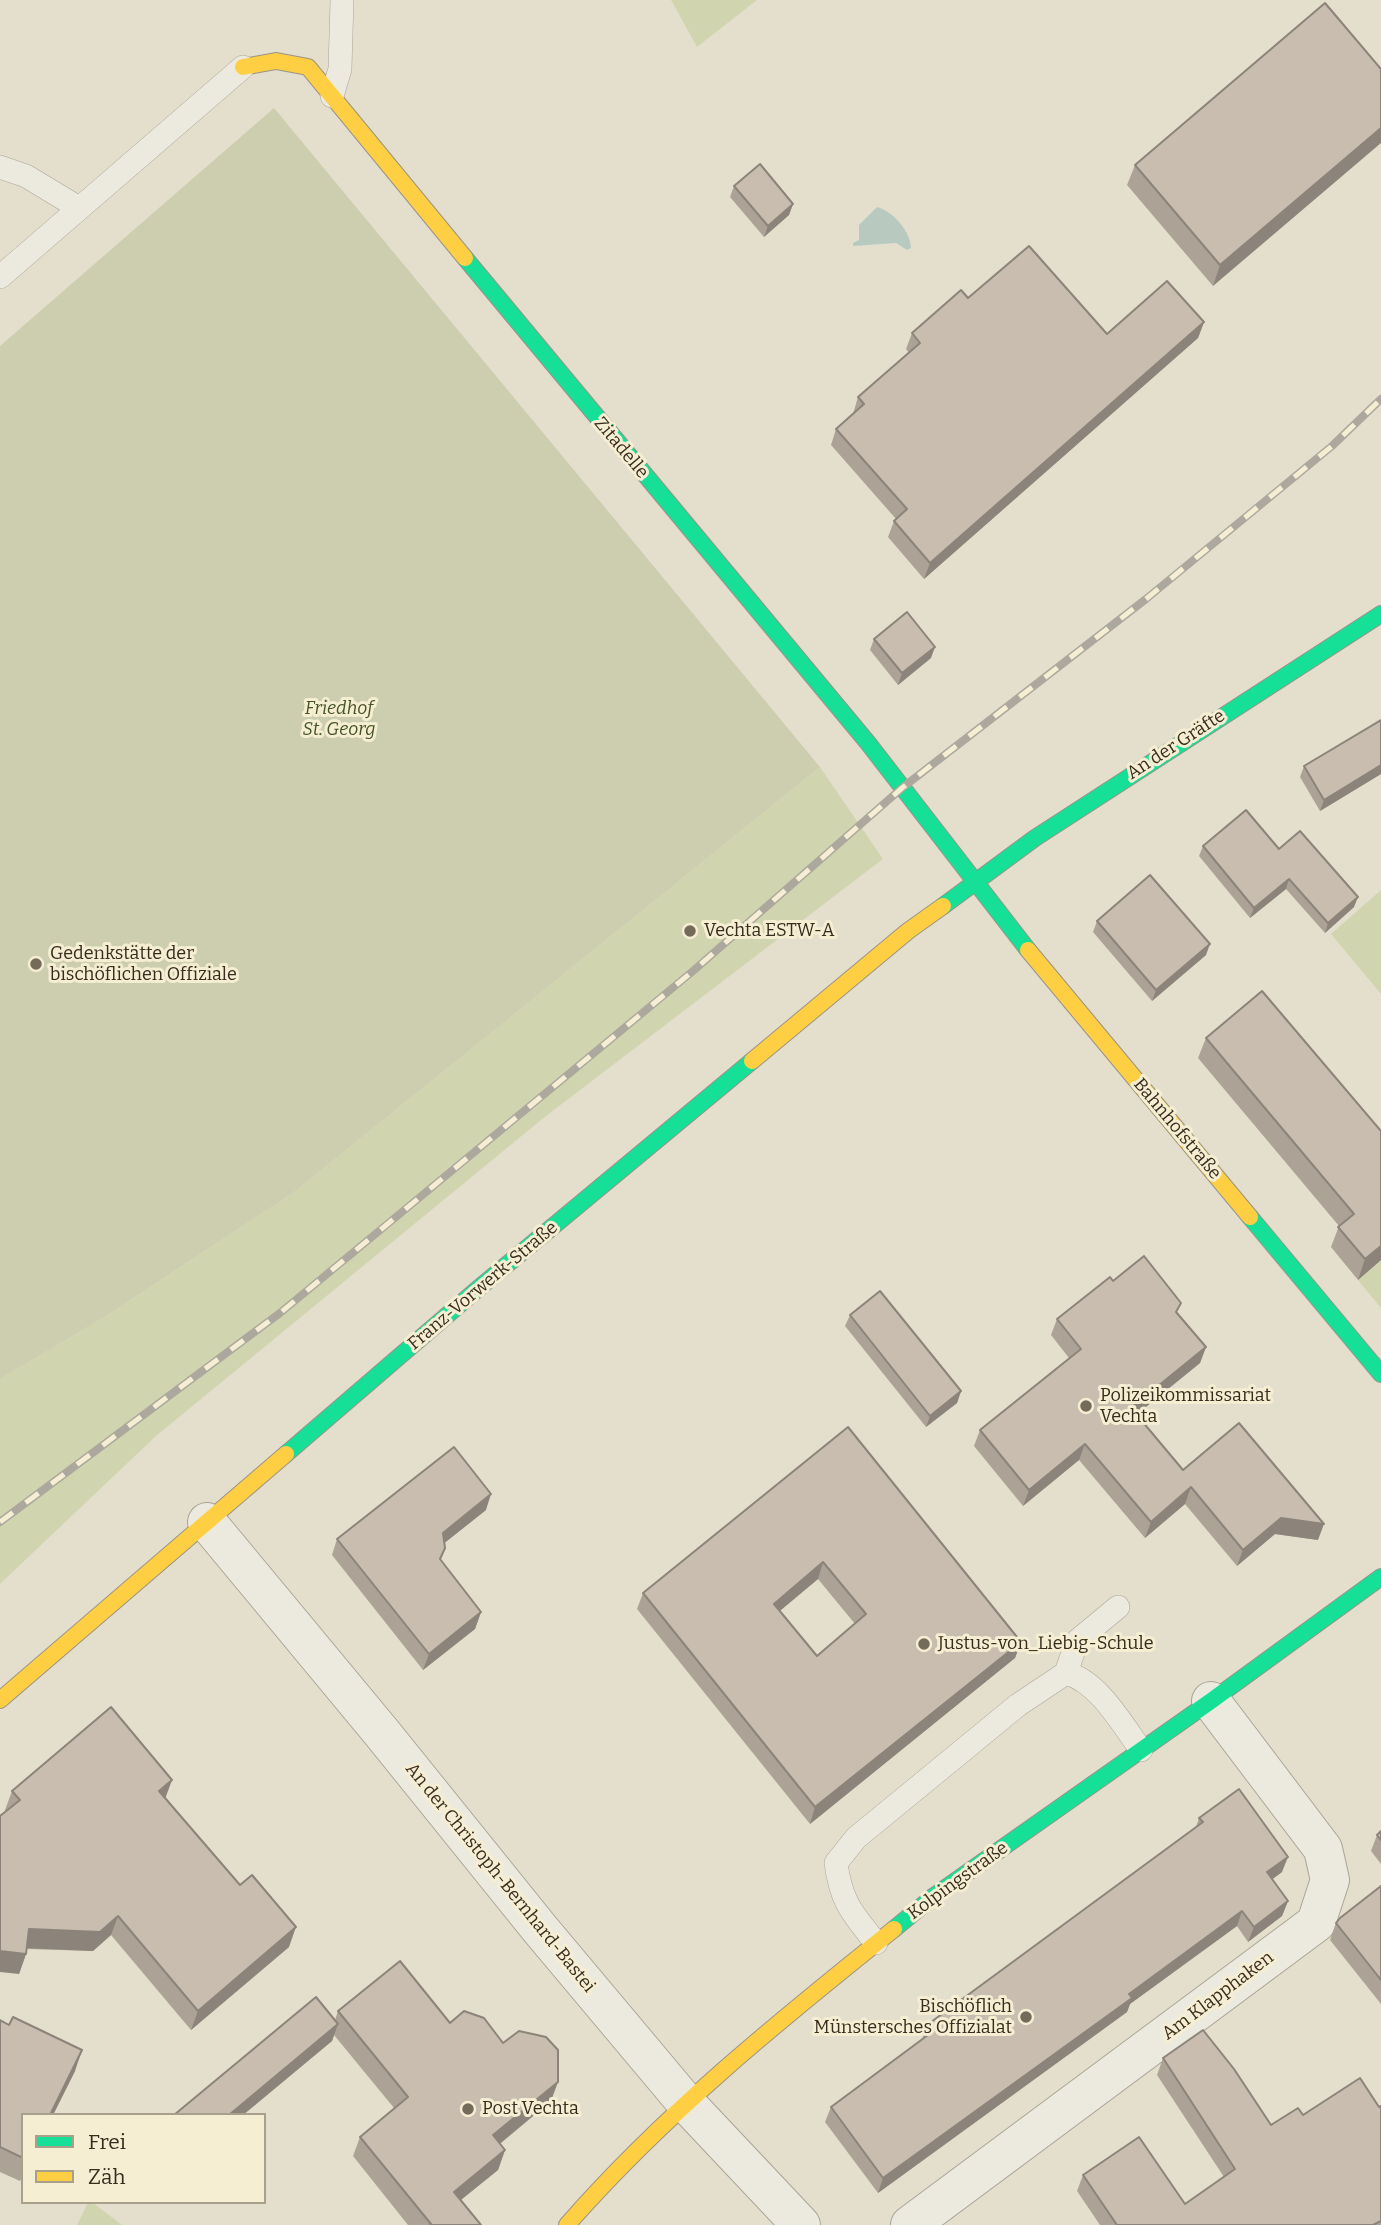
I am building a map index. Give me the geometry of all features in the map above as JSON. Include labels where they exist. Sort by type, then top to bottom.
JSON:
[{"type":"street","name":"Zitadelle","points":[[243,67],[281,59],[308,67],[868,743],[975,882]]},
{"type":"street","name":"An der Gräfte","points":[[975,882],[1097,796],[1381,614]]},
{"type":"street","name":"Bahnhofstraße","points":[[975,882],[1037,961],[1381,1374]]},
{"type":"street","name":"Franz-Vorwerk-Straße","points":[[0,1700],[480,1287],[908,931],[975,882]]},
{"type":"street","name":"An der Christoph-Bernhard-Bastei","points":[[207,1522],[382,1733],[540,1930],[687,2103],[801,2225]]},
{"type":"street","name":"Kolpingstraße","points":[[567,2225],[594,2194],[687,2103],[788,2014],[934,1896],[1211,1701],[1381,1577]]},
{"type":"street","name":"Am Klapphaken","points":[[910,2225],[1316,1923],[1330,1880],[1323,1849],[1211,1701]]},
{"type":"lane","points":[[332,96],[340,69],[342,0]]},
{"type":"lane","points":[[0,276],[243,67]]},
{"type":"lane","points":[[0,167],[26,176],[79,208]]},
{"type":"lane","points":[[876,1943],[848,1908],[840,1889],[836,1863],[856,1838],[1018,1705],[1066,1673],[1077,1641],[1118,1607]]},
{"type":"lane","points":[[1066,1673],[1077,1676],[1093,1687],[1141,1750]]},
{"type":"green space","points":[[671,0],[757,0],[697,47]]},
{"type":"green space","name":"Friedhof St. Georg","points":[[274,108],[820,767],[293,1193],[103,1318],[0,1379],[0,346]]},
{"type":"green space","points":[[820,767],[883,859],[546,1116],[156,1436],[0,1584],[0,1379],[103,1318],[293,1193]]},
{"type":"green space","points":[[1381,890],[1381,994],[1331,934]]},
{"type":"green space","points":[[1381,1260],[1381,1308],[1358,1280]]},
{"type":"green space","points":[[87,2204],[95,2204],[122,2225],[77,2225]]},
{"type":"shaded area","points":[[877,207],[900,223],[908,235],[911,248],[907,250],[896,243],[853,246],[853,243],[859,240],[859,225]]},
{"type":"building","points":[[1325,3],[1381,69],[1381,128],[1220,265],[1135,165]]},
{"type":"building","points":[[760,164],[793,204],[768,226],[734,186]]},
{"type":"building","points":[[1029,246],[1107,334],[1167,281],[1204,322],[930,563],[894,521],[907,509],[836,429],[864,404],[858,397],[920,343],[912,333],[961,290],[968,298]]},
{"type":"building","points":[[907,612],[935,647],[902,673],[874,639]]},
{"type":"building","points":[[1381,720],[1381,765],[1324,800],[1304,766]]},
{"type":"building","points":[[1246,810],[1279,849],[1300,831],[1358,897],[1328,923],[1289,879],[1254,908],[1203,846]]},
{"type":"building","points":[[1150,875],[1210,944],[1156,990],[1097,921]]},
{"type":"building","points":[[1262,991],[1381,1131],[1381,1246],[1365,1259],[1338,1227],[1354,1214],[1206,1038]]},
{"type":"building","points":[[1144,1256],[1181,1303],[1176,1312],[1206,1347],[1131,1408],[1183,1470],[1239,1423],[1324,1524],[1281,1518],[1243,1550],[1191,1487],[1151,1522],[1085,1444],[1029,1490],[980,1430],[1081,1349],[1057,1319],[1110,1277],[1113,1281]]},
{"type":"building","points":[[880,1291],[961,1391],[930,1416],[850,1315]]},
{"type":"building","name":"Justus-von_Liebig-Schule","points":[[848,1427],[1021,1642],[815,1807],[643,1593]],"holes":[[[823,1562],[866,1614],[817,1656],[774,1604]]]},
{"type":"building","points":[[454,1447],[491,1494],[443,1533],[445,1548],[440,1559],[481,1612],[429,1654],[337,1539]]},
{"type":"building","points":[[111,1707],[172,1780],[159,1791],[240,1885],[252,1875],[296,1927],[198,2011],[118,1916],[100,1932],[29,1929],[26,1954],[0,1951],[0,1816],[20,1800],[12,1791]]},
{"type":"building","points":[[1239,1789],[1288,1857],[1267,1872],[1288,1901],[1254,1927],[1242,1911],[1129,1994],[1132,1998],[883,2178],[831,2107],[932,2032],[927,2025],[1203,1822],[1199,1818]]},
{"type":"building","points":[[1381,1886],[1381,1980],[1336,1923]]},
{"type":"building","name":"Post Vechta","points":[[400,1961],[450,2023],[464,2011],[484,2018],[503,2043],[519,2031],[546,2037],[558,2050],[558,2082],[493,2135],[505,2150],[454,2192],[481,2225],[430,2225],[360,2137],[408,2097],[338,2011]]},
{"type":"building","points":[[316,1997],[338,2024],[231,2113],[176,2113]]},
{"type":"building","points":[[13,2017],[82,2050],[51,2113],[21,2113],[21,2157],[0,2147],[0,2020],[9,2025]]},
{"type":"building","points":[[1203,2030],[1234,2069],[1271,2125],[1298,2108],[1303,2115],[1360,2078],[1379,2107],[1381,2106],[1381,2221],[1373,2225],[1117,2225],[1083,2175],[1139,2137],[1185,2204],[1235,2169],[1163,2058]]},
{"type":"railway","points":[[0,1522],[280,1313],[693,971],[902,788],[1146,599],[1332,446],[1381,399]]},
{"type":"traffic: fast","points":[[465,258],[868,743],[1028,950]]},
{"type":"traffic: fast","points":[[943,906],[1035,838],[1381,614]]},
{"type":"traffic: fast","points":[[286,1454],[480,1287],[752,1061]]},
{"type":"traffic: fast","points":[[1250,1217],[1381,1374]]},
{"type":"traffic: fast","points":[[894,1929],[934,1896],[1211,1701],[1381,1577]]},
{"type":"traffic: slow","points":[[243,67],[276,61],[308,67],[465,258]]},
{"type":"traffic: slow","points":[[752,1061],[908,931],[943,906]]},
{"type":"traffic: slow","points":[[1028,950],[1250,1217]]},
{"type":"traffic: slow","points":[[0,1700],[286,1454]]},
{"type":"traffic: slow","points":[[567,2225],[604,2184],[683,2107],[808,1998],[894,1929]]},
{"type":"place","name":"Vechta ESTW-A","points":[[690,931]]},
{"type":"place","name":"Gedenkstätte der bischöflichen Offiziale","points":[[36,964]]},
{"type":"place","name":"Polizeikommissariat Vechta","points":[[1086,1406]]},
{"type":"place","name":"Justus-von_Liebig-Schule","points":[[924,1644]]},
{"type":"place","name":"Bischöflich Münstersches Offizialat","points":[[1026,2017]]},
{"type":"place","name":"Post Vechta","points":[[468,2109]]}]
